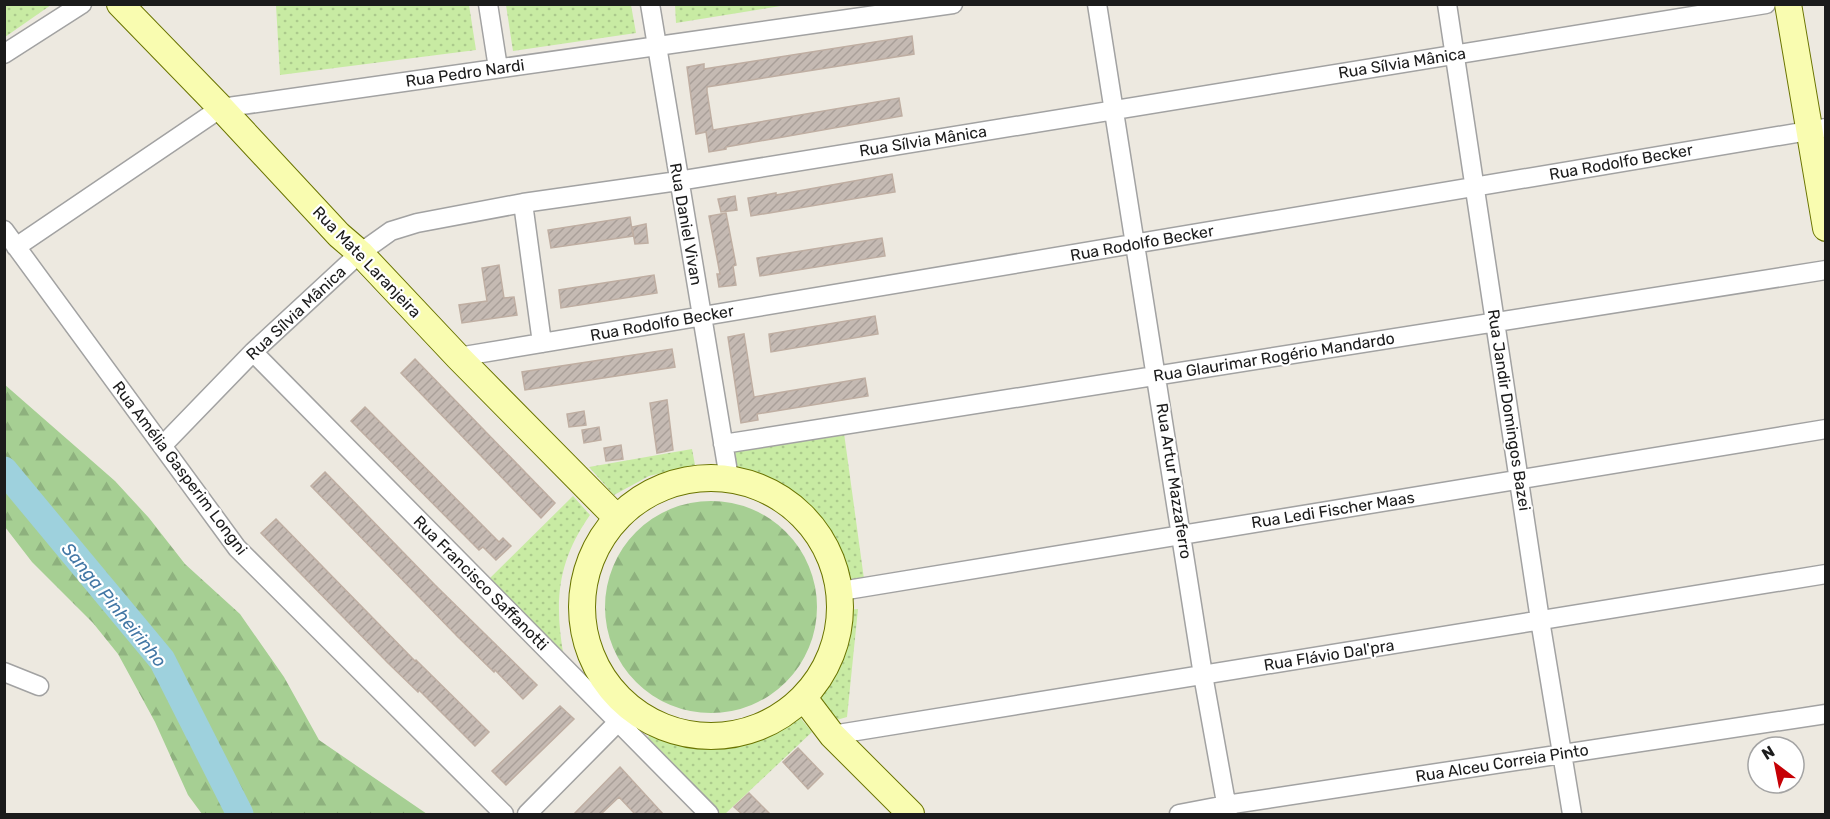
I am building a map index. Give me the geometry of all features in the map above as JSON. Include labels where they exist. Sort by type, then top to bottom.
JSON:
[{"type":"street","points":[[4,54],[82,4]]},
{"type":"street","name":"Rua Mate Laranjeira","points":[[120,4],[339,235],[360,253],[458,357],[617,518]]},
{"type":"street","points":[[488,4],[498,68]]},
{"type":"street","name":"Rua Daniel Vivan","points":[[650,4],[729,478]]},
{"type":"street","name":"Rua Pedro Nardi","points":[[16,247],[221,108],[953,4]]},
{"type":"street","name":"Rua Artur Mazzaferro","points":[[1097,4],[1183,535],[1203,675],[1227,810]]},
{"type":"street","name":"Rua Jandir Domingos Bazei","points":[[1447,4],[1540,620],[1572,814]]},
{"type":"street","name":"Rua Sílvia Mânica","points":[[162,446],[254,352],[360,253],[391,231],[417,223],[523,202],[678,181],[1766,4]]},
{"type":"street","points":[[1788,4],[1818,130],[1826,228]]},
{"type":"street","name":"Rua Rodolfo Becker","points":[[458,357],[1818,130]]},
{"type":"street","points":[[523,202],[542,343]]},
{"type":"street","name":"Rua Amélia Gasperim Longni","points":[[4,230],[237,548],[504,814]]},
{"type":"street","name":"Rua Glaurimar Rogério Mandardo","points":[[723,444],[1826,270]]},
{"type":"street","name":"Rua Francisco Saffanotti","points":[[254,352],[623,715],[709,814]]},
{"type":"street","name":"Rua Ledi Fischer Maas","points":[[841,591],[1826,429]]},
{"type":"street","points":[[729,478],[770,491],[804,516],[829,550],[841,591],[839,630],[827,666],[804,698],[773,721],[737,735],[698,736],[623,715],[591,659],[583,630],[581,600],[586,570],[599,543],[617,518],[649,493],[688,479],[729,478]]},
{"type":"street","name":"Rua Flávio Dal'pra","points":[[832,735],[1826,574]]},
{"type":"street","points":[[4,672],[39,686]]},
{"type":"street","points":[[804,698],[832,735],[911,814]]},
{"type":"street","name":"Rua Alceu Correia Pinto","points":[[1179,814],[1227,810],[1563,754],[1826,714]]},
{"type":"street","points":[[527,814],[623,715]]},
{"type":"green space","points":[[5,4],[51,4],[51,5],[5,37]]},
{"type":"green space","points":[[675,4],[787,4],[787,5],[676,23]]},
{"type":"green space","points":[[276,5],[469,5],[476,50],[280,75]]},
{"type":"green space","points":[[506,5],[631,5],[636,33],[513,51]]},
{"type":"green space","points":[[4,384],[115,481],[149,518],[185,564],[240,614],[284,677],[319,740],[427,814],[202,814],[188,795],[155,722],[118,654],[93,623],[32,562],[5,527]]},
{"type":"green space","points":[[844,433],[864,579],[849,580],[832,540],[809,509],[778,486],[738,470],[735,452]]},
{"type":"green space","points":[[692,449],[695,465],[649,476],[614,495],[589,467]]},
{"type":"green space","points":[[573,496],[590,515],[571,549],[561,583],[559,619],[564,658],[487,581]]},
{"type":"green space","points":[[711,501],[732,503],[751,509],[770,519],[786,532],[799,548],[809,567],[815,586],[817,607],[815,628],[809,647],[799,666],[786,682],[770,695],[751,705],[732,711],[711,713],[690,711],[671,705],[652,695],[636,682],[623,666],[613,647],[607,628],[605,607],[607,586],[613,567],[623,548],[636,532],[652,519],[671,509],[690,503]]},
{"type":"green space","points":[[858,609],[847,717],[833,721],[815,700],[832,676],[847,627],[848,610]]},
{"type":"green space","points":[[798,715],[812,732],[725,814],[720,814],[647,738],[652,733],[697,745],[724,745],[763,734]]},
{"type":"building","points":[[912,36],[914,54],[707,87],[713,130],[899,98],[902,116],[709,152],[706,132],[696,134],[687,67],[704,64],[704,69]]},
{"type":"building","points":[[892,174],[895,192],[751,216],[748,198]]},
{"type":"building","points":[[735,196],[737,210],[721,212],[718,199]]},
{"type":"building","points":[[726,213],[736,265],[733,266],[736,285],[719,287],[717,274],[720,274],[709,216]]},
{"type":"building","points":[[630,217],[633,236],[551,248],[548,230]]},
{"type":"building","points":[[646,224],[648,243],[635,244],[632,227]]},
{"type":"building","points":[[882,238],[885,256],[760,276],[757,258]]},
{"type":"building","points":[[499,265],[504,298],[514,297],[517,315],[462,323],[459,305],[487,301],[482,268]]},
{"type":"building","points":[[654,275],[657,293],[561,308],[559,290]]},
{"type":"building","points":[[875,316],[878,334],[771,352],[769,334]]},
{"type":"building","points":[[744,334],[754,397],[865,378],[868,396],[757,414],[758,420],[741,423],[728,337]]},
{"type":"building","points":[[672,349],[675,367],[525,390],[522,372]]},
{"type":"building","points":[[415,359],[555,503],[541,518],[401,373]]},
{"type":"building","points":[[667,400],[673,450],[657,453],[650,403]]},
{"type":"building","points":[[365,407],[499,542],[503,538],[511,546],[496,560],[483,547],[479,550],[351,421]]},
{"type":"building","points":[[584,411],[586,425],[569,427],[567,414]]},
{"type":"building","points":[[599,427],[601,440],[584,443],[582,430]]},
{"type":"building","points":[[621,445],[623,459],[606,461],[604,448]]},
{"type":"building","points":[[325,472],[537,685],[523,699],[458,637],[311,486]]},
{"type":"building","points":[[276,519],[415,661],[489,732],[475,746],[419,690],[418,692],[388,663],[261,533]]},
{"type":"building","points":[[560,706],[574,719],[506,785],[492,771]]},
{"type":"building","points":[[798,748],[823,774],[808,789],[783,762]]},
{"type":"building","points":[[620,767],[663,814],[635,814],[619,797],[601,814],[574,814]]},
{"type":"building","points":[[749,793],[770,814],[742,814],[734,807]]},
{"type":"waterway","name":"Sanga Pinheirinho","points":[[4,470],[162,660],[240,814]]}]
